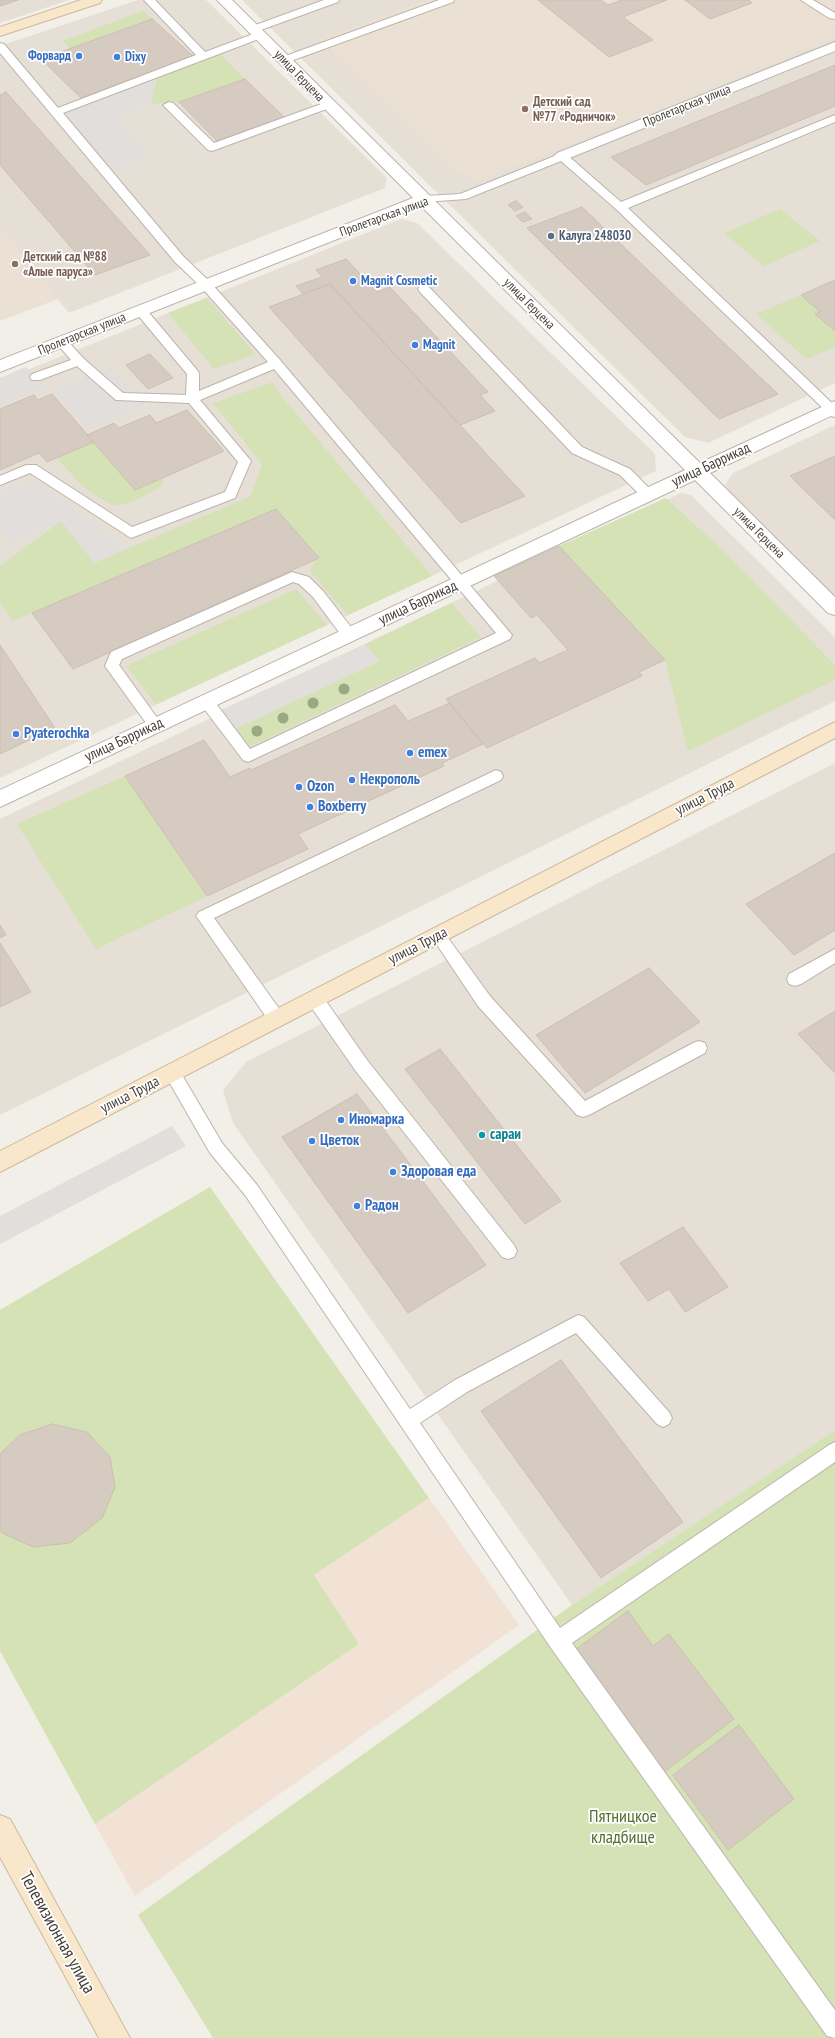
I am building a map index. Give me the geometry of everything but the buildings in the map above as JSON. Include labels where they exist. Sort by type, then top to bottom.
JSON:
[{"type":"street","points":[[0,32],[95,0]]},
{"type":"street","name":"улица Герцена","points":[[224,0],[835,608]]},
{"type":"street","name":"Пролетарская улица","points":[[562,156],[835,46]]},
{"type":"street","name":"Пролетарская улица","points":[[0,366],[424,199]]},
{"type":"street","name":"улица Баррикад","points":[[0,799],[697,472],[834,410]]},
{"type":"street","name":"улица Труда","points":[[0,1162],[835,730]]},
{"type":"street","name":"Телевизионная улица","points":[[0,1829],[115,2038]]},
{"type":"lane","points":[[149,0],[203,56]]},
{"type":"lane","points":[[56,112],[203,56],[334,0]]},
{"type":"lane","points":[[284,60],[449,0]]},
{"type":"lane","points":[[806,0],[835,16]]},
{"type":"lane","points":[[0,46],[179,259],[206,285],[276,363],[505,635],[248,756],[207,702]]},
{"type":"lane","points":[[169,105],[212,148],[328,105]]},
{"type":"lane","points":[[620,207],[835,118]]},
{"type":"lane","points":[[562,156],[620,207],[834,410]]},
{"type":"lane","name":"Пролетарская улица","points":[[424,199],[462,197],[562,156]]},
{"type":"lane","points":[[424,288],[577,450],[625,472],[648,495]]},
{"type":"lane","points":[[0,481],[31,468],[131,533],[230,495],[245,461],[192,398],[193,374],[141,310]]},
{"type":"lane","points":[[62,342],[78,361],[120,397],[162,399],[192,398],[276,363]]},
{"type":"lane","points":[[36,377],[78,361]]},
{"type":"lane","points":[[156,726],[112,666],[116,656],[292,577],[304,580],[318,594],[349,635]]},
{"type":"lane","points":[[277,1019],[204,916],[496,776]]},
{"type":"lane","points":[[438,935],[484,1001],[583,1110],[699,1048]]},
{"type":"lane","points":[[795,979],[835,956]]},
{"type":"lane","points":[[316,999],[361,1065],[508,1251]]},
{"type":"lane","points":[[172,1073],[216,1148],[251,1190],[558,1641],[835,2028]]},
{"type":"lane","points":[[408,1421],[461,1386],[578,1323],[663,1418]]},
{"type":"lane","points":[[558,1641],[835,1450]]},
{"type":"shaded area","points":[[0,0],[69,0],[0,23]]},
{"type":"shaded area","points":[[138,0],[206,0],[387,178],[385,188],[69,313],[0,228],[0,46]]},
{"type":"shaded area","points":[[242,0],[835,0],[835,383],[708,443],[685,437]]},
{"type":"shaded area","name":"Детский сад №77 «Родничок»","points":[[427,0],[835,0],[835,38],[478,181],[456,173],[319,39]]},
{"type":"shaded area","points":[[158,73],[151,104],[114,118],[149,156],[106,172],[56,112]]},
{"type":"shaded area","points":[[401,219],[417,223],[655,454],[656,471],[0,778],[0,381]]},
{"type":"shaded area","name":"Детский сад №88 «Алые паруса»","points":[[0,228],[58,299],[0,321]]},
{"type":"shaded area","points":[[26,367],[44,387],[0,406],[0,378]]},
{"type":"shaded area","points":[[111,367],[146,405],[89,430],[54,391]]},
{"type":"shaded area","points":[[835,425],[835,597],[727,495],[725,485],[733,473]]},
{"type":"shaded area","points":[[33,480],[128,548],[94,563],[61,521],[11,545],[0,532],[0,493]]},
{"type":"shaded area","points":[[681,493],[691,495],[835,637],[835,701],[0,1115],[0,819]]},
{"type":"shaded area","points":[[365,644],[380,661],[235,729],[221,710]]},
{"type":"shaded area","points":[[835,763],[835,1430],[572,1605],[233,1123],[223,1090],[246,1062]]},
{"type":"shaded area","points":[[172,1126],[186,1146],[0,1244],[0,1216]]},
{"type":"shaded area","points":[[429,1498],[519,1625],[135,1896],[95,1824],[359,1644],[314,1575]]},
{"type":"green space","points":[[143,11],[152,19],[71,49],[62,41]]},
{"type":"green space","points":[[220,54],[245,79],[179,102],[151,104],[157,76]]},
{"type":"green space","points":[[780,209],[820,241],[764,266],[724,233]]},
{"type":"green space","points":[[801,295],[820,312],[815,314],[835,331],[835,347],[807,359],[756,314]]},
{"type":"green space","points":[[207,298],[255,354],[214,369],[168,313]]},
{"type":"green space","points":[[273,382],[279,393],[432,576],[348,615],[309,570],[318,558],[276,509],[13,621],[0,602],[0,566],[61,521],[94,563],[251,496],[262,464],[213,403]]},
{"type":"green space","points":[[94,442],[135,490],[164,478],[161,486],[139,499],[125,504],[112,505],[93,494],[82,486],[57,458]]},
{"type":"green space","points":[[666,498],[719,547],[835,665],[835,680],[688,751],[665,660],[559,546]]},
{"type":"green space","points":[[296,589],[327,625],[156,704],[126,666]]},
{"type":"green space","points":[[451,603],[481,637],[249,747],[235,729],[380,661],[365,644]]},
{"type":"green space","points":[[125,776],[207,896],[96,949],[17,824]]},
{"type":"green space","points":[[210,1187],[429,1498],[314,1575],[359,1644],[95,1824],[0,1651],[0,1310]]},
{"type":"green space","name":"Пятницкое кладбище","points":[[835,1430],[835,2038],[213,2038],[138,1915],[572,1605]]},
{"type":"place","name":"Форвард","points":[[79,56]]},
{"type":"place","name":"Dixy","points":[[117,57]]},
{"type":"place","name":"Детский сад №77 «Родничок»","points":[[525,109]]},
{"type":"place","name":"Калуга 248030","points":[[551,236]]},
{"type":"place","name":"Детский сад №88 «Алые паруса»","points":[[15,264]]},
{"type":"place","name":"Magnit Cosmetic","points":[[353,281]]},
{"type":"place","name":"Magnit","points":[[415,345]]},
{"type":"place","name":"Pyaterochka","points":[[16,734]]},
{"type":"place","name":"emex","points":[[410,753]]},
{"type":"place","name":"Некрополь","points":[[352,780]]},
{"type":"place","name":"Ozon","points":[[299,787]]},
{"type":"place","name":"Boxberry","points":[[310,807]]},
{"type":"place","name":"Иномарка","points":[[341,1120]]},
{"type":"place","name":"сараи","points":[[482,1135]]},
{"type":"place","name":"Цветок","points":[[312,1141]]},
{"type":"place","name":"Здоровая еда","points":[[393,1172]]},
{"type":"place","name":"Радон","points":[[357,1206]]}]
